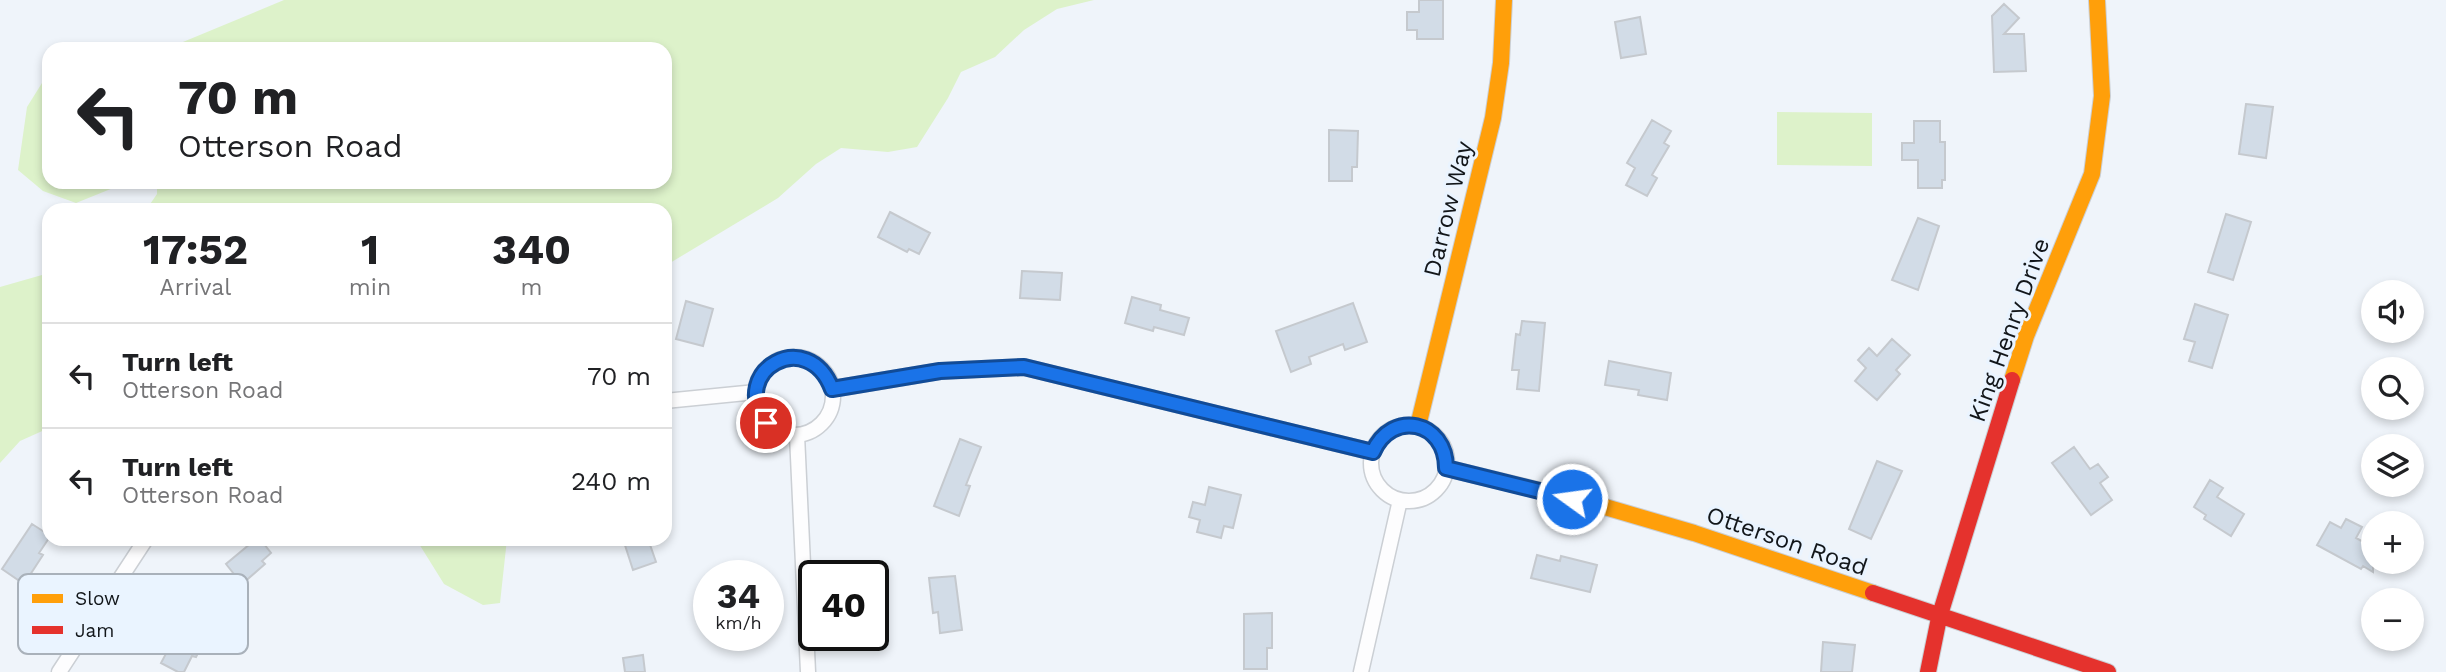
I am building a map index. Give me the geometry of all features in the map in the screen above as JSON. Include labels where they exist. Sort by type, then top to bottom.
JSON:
[{"type":"street","name":"Darrow Way","points":[[1418,426],[1493,118],[1502,63],[1504,0]]},
{"type":"street","name":"King Henry Drive","points":[[1928,672],[1939,618],[2026,336],[2092,174],[2102,96],[2097,0]]},
{"type":"street","points":[[786,358],[799,358],[821,368],[832,389],[833,400],[825,420],[808,433],[797,435],[775,430],[760,414],[756,392],[765,370],[786,358]]},
{"type":"street","points":[[832,389],[940,371],[1024,367],[1373,452]]},
{"type":"street","points":[[672,400],[756,392]]},
{"type":"street","points":[[1409,425],[1418,426],[1440,442],[1446,468],[1440,485],[1426,497],[1400,500],[1382,490],[1376,482],[1372,472],[1373,452],[1377,443],[1390,430],[1409,425]]},
{"type":"street","points":[[797,435],[807,672]]},
{"type":"street","name":"Otterson Road","points":[[1446,468],[1595,504],[1682,529],[1939,618],[2108,672]]},
{"type":"street","points":[[1361,672],[1400,500]]},
{"type":"street","points":[[123,574],[141,546]]},
{"type":"street","points":[[59,672],[71,654]]},
{"type":"green space","points":[[284,0],[1094,0],[1057,9],[1024,30],[995,57],[961,72],[917,147],[888,152],[841,148],[816,164],[778,198],[672,262],[672,203],[151,203],[157,189],[672,189],[672,42],[183,42]]},
{"type":"green space","points":[[42,83],[42,189],[111,189],[76,203],[43,191],[18,170],[27,107]]},
{"type":"green space","points":[[1777,112],[1872,113],[1872,166],[1777,165]]},
{"type":"green space","points":[[42,275],[42,431],[20,441],[0,463],[0,287]]},
{"type":"green space","points":[[420,546],[506,546],[500,603],[483,605],[444,584]]},
{"type":"building","points":[[1419,0],[1443,0],[1443,39],[1417,39],[1417,30],[1407,30],[1407,12],[1419,12]]},
{"type":"building","points":[[2004,4],[2019,18],[2004,34],[2024,34],[2026,71],[1994,72],[1992,16]]},
{"type":"building","points":[[1640,17],[1646,54],[1621,58],[1615,22]]},
{"type":"building","points":[[2246,104],[2273,107],[2266,158],[2239,154]]},
{"type":"building","points":[[1652,120],[1671,131],[1664,143],[1669,146],[1652,175],[1657,178],[1647,196],[1626,185],[1635,168],[1627,163]]},
{"type":"building","points":[[1914,121],[1940,121],[1940,142],[1945,142],[1945,180],[1942,180],[1942,188],[1918,188],[1918,160],[1902,160],[1902,143],[1914,143]]},
{"type":"building","points":[[1329,130],[1358,131],[1357,167],[1352,167],[1352,181],[1329,181]]},
{"type":"building","points":[[890,212],[930,233],[919,254],[909,249],[907,252],[878,237]]},
{"type":"building","points":[[2226,214],[2251,222],[2233,280],[2208,272]]},
{"type":"building","points":[[1918,218],[1939,226],[1918,290],[1892,280]]},
{"type":"building","points":[[1022,271],[1062,273],[1060,300],[1020,298]]},
{"type":"building","points":[[1132,297],[1161,305],[1160,310],[1189,318],[1184,335],[1154,327],[1153,331],[1125,323]]},
{"type":"building","points":[[686,301],[713,309],[703,346],[676,339]]},
{"type":"building","points":[[1353,303],[1367,342],[1345,350],[1343,344],[1309,357],[1311,364],[1291,372],[1276,331]]},
{"type":"building","points":[[2195,304],[2228,315],[2212,368],[2189,361],[2195,342],[2184,339]]},
{"type":"building","points":[[1522,321],[1545,323],[1539,391],[1517,389],[1519,370],[1512,370],[1516,334],[1520,335]]},
{"type":"building","points":[[1892,339],[1910,355],[1896,370],[1900,374],[1877,400],[1855,381],[1866,368],[1858,360],[1869,348],[1877,356]]},
{"type":"building","points":[[1609,361],[1671,373],[1667,400],[1638,395],[1639,390],[1605,385]]},
{"type":"building","points":[[960,439],[981,447],[966,485],[970,486],[959,516],[934,506]]},
{"type":"building","points":[[2074,447],[2090,469],[2098,464],[2108,477],[2100,483],[2112,500],[2091,515],[2052,463]]},
{"type":"building","points":[[1877,461],[1902,471],[1871,539],[1849,529]]},
{"type":"building","points":[[2210,480],[2223,488],[2217,497],[2244,514],[2231,536],[2204,519],[2206,515],[2194,507]]},
{"type":"building","points":[[1209,487],[1241,495],[1233,528],[1224,526],[1221,538],[1197,532],[1200,520],[1189,517],[1193,502],[1205,505]]},
{"type":"building","points":[[2346,519],[2361,526],[2356,538],[2361,541],[2361,569],[2317,545],[2330,522],[2341,528]]},
{"type":"building","points":[[32,524],[42,530],[44,546],[39,553],[43,555],[31,574],[18,574],[18,580],[2,569]]},
{"type":"building","points":[[248,546],[266,546],[271,553],[262,561],[265,564],[248,579],[248,574],[234,574],[226,564]]},
{"type":"building","points":[[625,546],[650,546],[656,562],[633,570]]},
{"type":"building","points":[[1537,555],[1560,561],[1561,556],[1597,565],[1590,592],[1531,578]]},
{"type":"building","points":[[955,576],[962,630],[940,633],[938,612],[933,613],[929,578]]},
{"type":"building","points":[[1272,613],[1272,648],[1267,648],[1267,669],[1244,669],[1244,614]]},
{"type":"building","points":[[1823,642],[1855,645],[1852,672],[1821,672]]},
{"type":"building","points":[[166,654],[198,654],[196,657],[192,656],[184,672],[178,672],[161,663]]},
{"type":"building","points":[[643,655],[645,672],[625,672],[623,658]]},
{"type":"traffic: slow","points":[[1418,426],[1493,118],[1501,63],[1504,0]]},
{"type":"traffic: slow","points":[[2012,380],[2026,336],[2092,174],[2102,96],[2097,0]]},
{"type":"traffic: slow","points":[[1446,468],[1595,504],[1694,533],[1873,593]]},
{"type":"traffic: jam","points":[[832,389],[940,371],[1024,367],[1373,452]]},
{"type":"traffic: jam","points":[[1928,672],[1939,618],[2012,380]]},
{"type":"traffic: jam","points":[[1873,593],[2108,672]]},
{"type":"route","points":[[766,423],[756,403],[759,380],[765,370],[786,358],[810,361],[821,368],[832,389],[940,371],[1024,367],[1373,452],[1382,436],[1390,430],[1399,426],[1418,426],[1434,435],[1440,442],[1446,468],[1572,499]]}]
